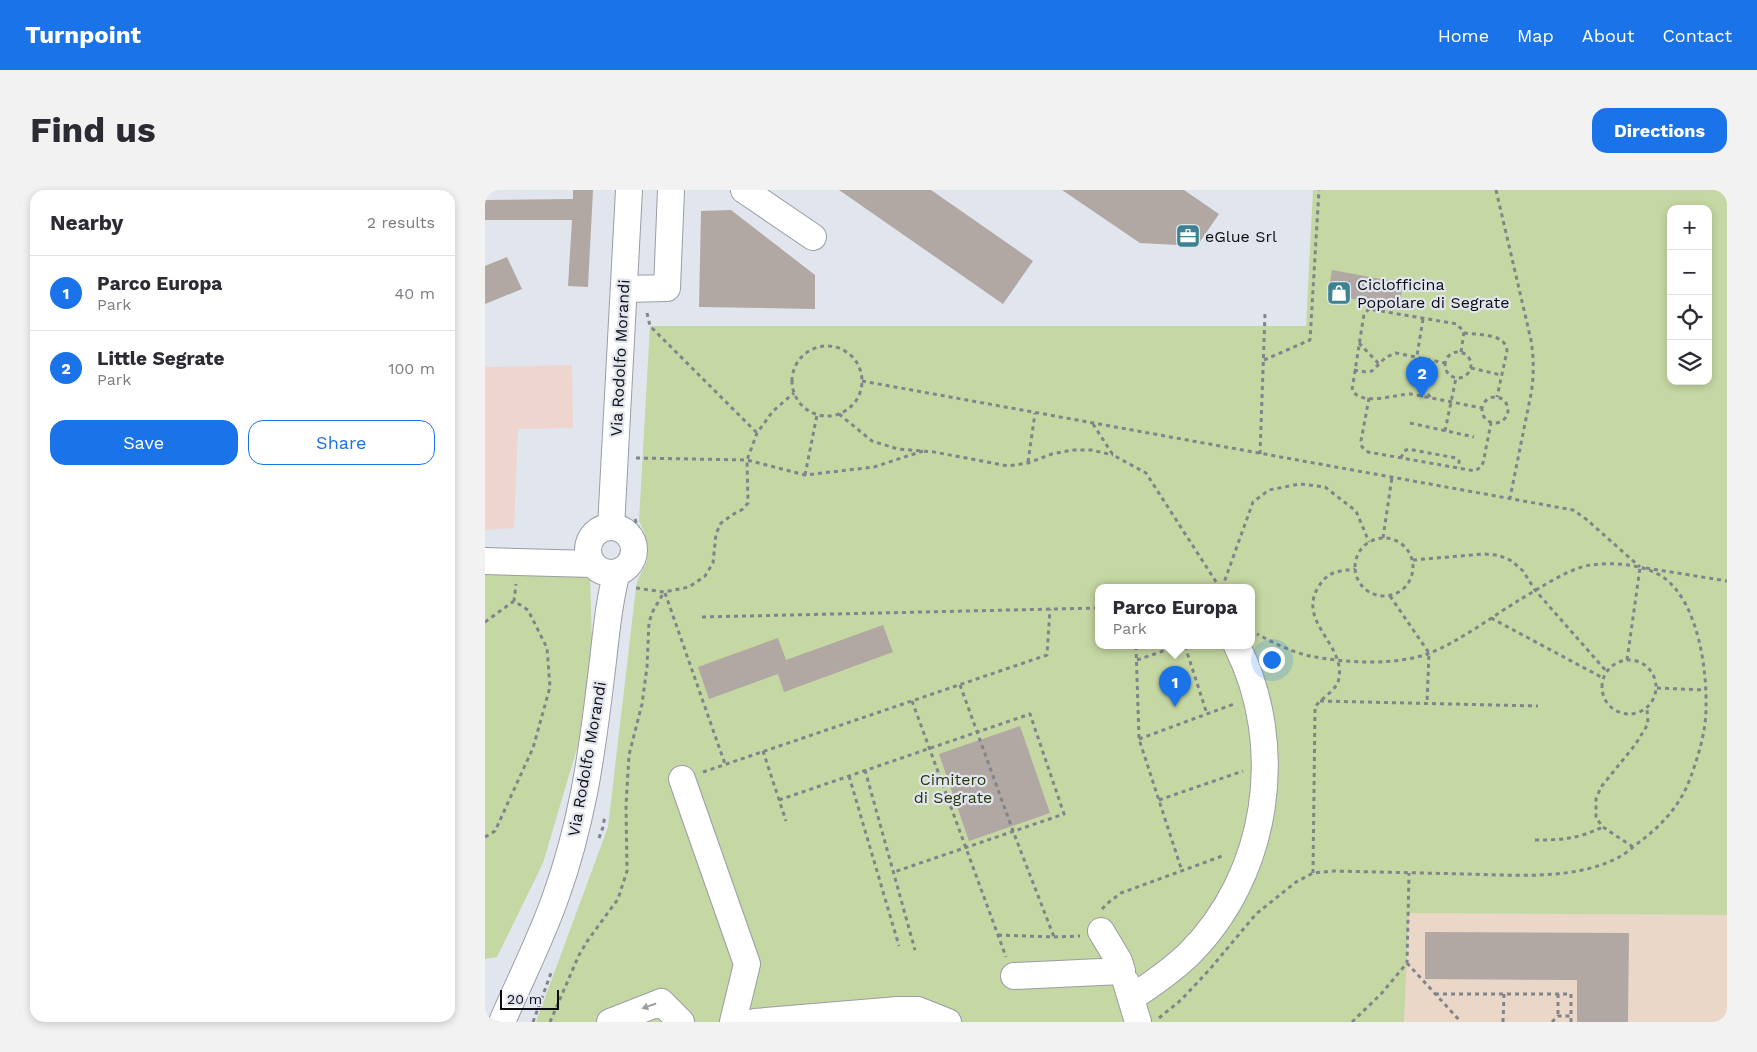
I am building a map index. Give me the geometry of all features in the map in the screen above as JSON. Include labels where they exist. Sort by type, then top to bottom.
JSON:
[{"type":"street","name":"Via Rodolfo Morandi","points":[[502,1022],[547,920],[564,874],[584,793],[602,669],[610,573],[588,555],[589,541],[600,530],[611,527],[632,288],[629,190]]},
{"type":"street","points":[[632,288],[667,288],[671,190]]},
{"type":"street","points":[[744,190],[813,237]]},
{"type":"street","points":[[485,561],[519,561],[610,573],[629,564],[633,557],[634,549],[631,539],[625,532],[611,527]]},
{"type":"street","points":[[1135,1010],[1161,978],[1188,955],[1211,929],[1235,892],[1253,845],[1261,817],[1264,797],[1265,764],[1262,725],[1256,696],[1244,660],[1245,649]]},
{"type":"street","points":[[682,779],[747,964],[733,1022]]},
{"type":"street","points":[[1101,931],[1119,961],[1135,1010]]},
{"type":"street","points":[[1013,976],[1122,971]]},
{"type":"street","points":[[611,1022],[661,1002],[681,1022]]},
{"type":"street","points":[[755,1022],[918,1010],[948,1022]]},
{"type":"path","points":[[1264,360],[1310,340],[1319,190]]},
{"type":"path","points":[[1496,190],[1534,360],[1534,377],[1510,498]]},
{"type":"path","points":[[632,288],[649,326],[757,433]]},
{"type":"path","points":[[1461,352],[1464,333],[1463,329],[1457,324],[1369,309],[1364,314],[1354,370],[1353,392],[1359,396],[1384,399],[1411,394],[1482,408]]},
{"type":"path","points":[[1260,454],[1265,314]]},
{"type":"path","points":[[1423,319],[1415,376],[1431,398]]},
{"type":"path","points":[[1464,333],[1500,338],[1504,341],[1507,351],[1497,396]]},
{"type":"path","points":[[1359,343],[1379,364]]},
{"type":"path","points":[[826,345],[838,347],[848,352],[856,360],[861,370],[862,381],[861,392],[856,401],[839,414],[828,416],[817,415],[799,403],[791,382],[797,361],[805,352],[815,347],[826,345]]},
{"type":"path","points":[[1461,352],[1470,358],[1471,368],[1466,376],[1456,378],[1447,373],[1445,363],[1449,354],[1461,352]]},
{"type":"path","points":[[1354,370],[1371,372],[1386,358],[1394,354],[1445,363]]},
{"type":"path","points":[[1471,368],[1501,374]]},
{"type":"path","points":[[1445,431],[1456,378]]},
{"type":"path","points":[[862,381],[1573,510],[1586,519],[1640,568],[1663,577],[1681,596],[1694,625],[1704,668],[1706,710],[1699,755],[1684,794],[1667,818],[1633,847],[1620,856],[1583,870],[1537,875],[1334,871],[1313,873],[1296,882],[1256,914],[1181,1000],[1154,1022]]},
{"type":"path","points":[[610,573],[664,592],[689,587],[705,576],[713,563],[716,534],[721,523],[743,509],[748,503],[747,460],[757,433],[773,411],[794,393]]},
{"type":"path","points":[[1497,396],[1506,402],[1508,411],[1506,417],[1501,422],[1491,423],[1484,417],[1482,408],[1487,399],[1497,396]]},
{"type":"path","points":[[1369,398],[1361,442],[1362,447],[1368,452],[1475,471],[1482,466],[1491,423]]},
{"type":"path","points":[[1028,463],[1035,413]]},
{"type":"path","points":[[839,414],[872,440],[898,449],[934,452],[1008,466],[1028,463],[1052,454],[1072,450],[1091,450],[1113,455],[1147,473],[1218,584]]},
{"type":"path","points":[[805,475],[817,415]]},
{"type":"path","points":[[1093,424],[1113,455]]},
{"type":"path","points":[[1410,424],[1473,437]]},
{"type":"path","points":[[1401,458],[1404,451],[1408,449],[1456,458],[1459,461],[1459,468]]},
{"type":"path","points":[[634,458],[747,460],[805,475],[874,467],[923,451]]},
{"type":"path","points":[[1383,538],[1392,477]]},
{"type":"path","points":[[1222,584],[1253,502],[1269,490],[1300,484],[1325,487],[1356,511],[1369,542]]},
{"type":"path","points":[[1383,538],[1393,539],[1402,544],[1409,551],[1413,560],[1413,572],[1409,583],[1401,592],[1390,596],[1378,596],[1367,590],[1359,581],[1355,570],[1356,559],[1361,549],[1369,542],[1383,538]]},
{"type":"path","points":[[1413,560],[1483,554],[1498,555],[1512,561],[1607,672]]},
{"type":"path","points":[[485,622],[514,601],[519,561]]},
{"type":"path","points":[[1255,641],[1300,653],[1339,660],[1399,660],[1429,653],[1452,642],[1535,590],[1589,565],[1617,564],[1727,581]]},
{"type":"path","points":[[1627,660],[1640,568]]},
{"type":"path","points":[[1313,873],[1315,707],[1319,701],[1335,689],[1339,679],[1339,660],[1321,630],[1312,608],[1316,590],[1324,577],[1338,571],[1355,570]]},
{"type":"path","points":[[664,592],[725,764]]},
{"type":"path","points":[[550,1022],[579,955],[618,899],[627,871],[626,806],[629,755],[642,704],[647,667],[649,622],[653,610],[664,592]]},
{"type":"path","points":[[1390,596],[1429,653],[1427,703]]},
{"type":"path","points":[[485,837],[495,831],[533,748],[550,687],[547,648],[528,610],[514,601]]},
{"type":"path","points":[[702,617],[1095,608]]},
{"type":"path","points":[[682,779],[1047,655],[1050,609]]},
{"type":"path","points":[[1490,618],[1603,678]]},
{"type":"path","points":[[1136,649],[1139,739],[1182,871]]},
{"type":"path","points":[[1137,660],[1169,649]]},
{"type":"path","points":[[1186,649],[1207,714]]},
{"type":"path","points":[[1627,660],[1638,661],[1648,668],[1655,677],[1657,688],[1654,700],[1647,708],[1636,714],[1625,714],[1613,710],[1605,701],[1602,690],[1603,678],[1607,672],[1615,664],[1627,660]]},
{"type":"path","points":[[960,685],[1054,937]]},
{"type":"path","points":[[1657,688],[1705,690]]},
{"type":"path","points":[[1139,739],[1256,696]]},
{"type":"path","points":[[912,701],[1013,976]]},
{"type":"path","points":[[1319,701],[1538,706]]},
{"type":"path","points":[[1633,847],[1603,827],[1596,818],[1596,799],[1601,787],[1635,745],[1648,724],[1647,708]]},
{"type":"path","points":[[779,800],[1030,714],[1064,814],[894,872]]},
{"type":"path","points":[[763,751],[786,820]]},
{"type":"path","points":[[1159,800],[1265,764]]},
{"type":"path","points":[[865,770],[915,950]]},
{"type":"path","points":[[849,776],[899,946]]},
{"type":"path","points":[[1535,840],[1559,840],[1583,836],[1603,827]]},
{"type":"path","points":[[998,935],[1054,937],[1079,936],[1101,931],[1102,908],[1121,893],[1253,845]]},
{"type":"path","points":[[1352,1022],[1381,994],[1407,963],[1409,873]]},
{"type":"path","points":[[1407,963],[1461,1022]]},
{"type":"path","points":[[1435,994],[1571,994],[1571,1022]]},
{"type":"path","points":[[1503,1022],[1504,994]]},
{"type":"path","points":[[1552,1022],[1558,1016],[1558,994]]},
{"type":"path","points":[[1558,1016],[1571,1016]]},
{"type":"shaded area","points":[[572,365],[573,428],[518,429],[514,528],[485,530],[485,367]]},
{"type":"shaded area","points":[[1408,913],[1727,915],[1727,1022],[1404,1022]]},
{"type":"green space","name":"Cimitero di Segrate","points":[[1313,190],[1727,190],[1727,915],[1409,913],[1404,1022],[536,1022],[608,827],[636,588],[648,555],[646,537],[639,521],[650,326],[1306,326]]},
{"type":"green space","points":[[485,572],[590,573],[592,646],[578,745],[543,863],[497,957],[485,959]]},
{"type":"building","points":[[573,190],[593,190],[588,287],[568,286],[572,220],[485,220],[485,200],[573,199]]},
{"type":"building","points":[[839,190],[931,190],[1033,261],[1003,304]]},
{"type":"building","points":[[1062,190],[1184,190],[1219,214],[1197,246],[1140,243]]},
{"type":"building","points":[[731,210],[815,275],[815,309],[699,307],[701,211]]},
{"type":"building","points":[[507,257],[522,289],[485,304],[485,266]]},
{"type":"building","points":[[1332,270],[1403,283],[1399,308],[1328,294]]},
{"type":"building","points":[[883,625],[893,652],[784,692],[778,674],[709,699],[698,667],[778,638],[786,660]]},
{"type":"building","points":[[1020,726],[1050,813],[969,841],[939,754]]},
{"type":"building","points":[[1425,932],[1629,933],[1628,1022],[1577,1022],[1577,980],[1425,979]]},
{"type":"place","name":"eGlue Srl","points":[[1188,236]]},
{"type":"place","name":"Ciclofficina Popolare di Segrate","points":[[1339,293]]},
{"type":"place","name":"Little Segrate","points":[[1422,398]]},
{"type":"place","name":"Parco Europa","points":[[1175,707]]}]
